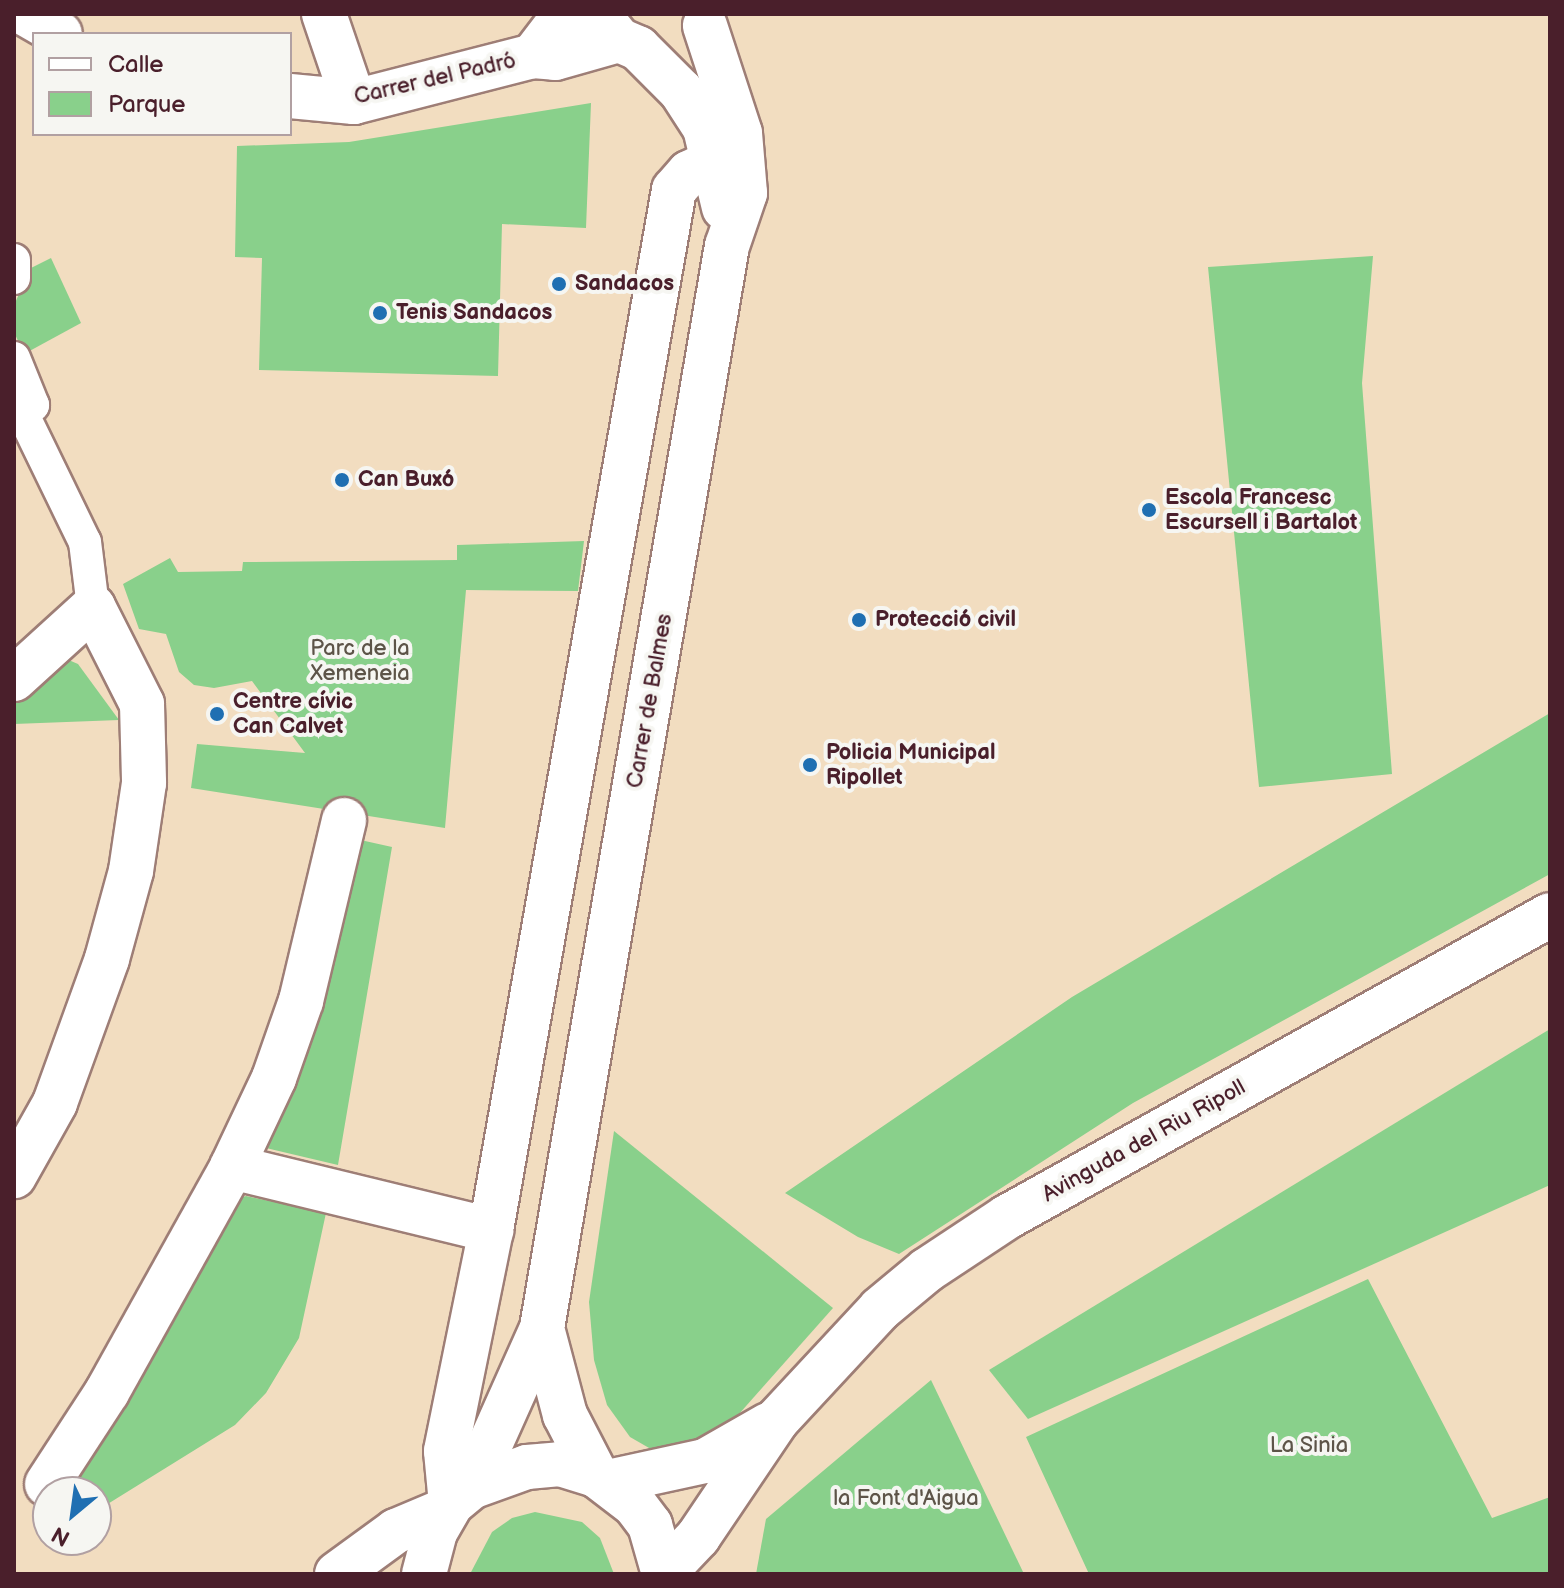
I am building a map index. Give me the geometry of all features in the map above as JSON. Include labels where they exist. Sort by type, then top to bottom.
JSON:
[{"type":"street","points":[[26,14],[57,32]]},
{"type":"street","points":[[324,14],[354,102]]},
{"type":"street","name":"Carrer del Padró","points":[[533,56],[565,14]]},
{"type":"street","name":"Carrer del Padró","points":[[292,96],[354,102],[533,56],[555,58],[618,34],[683,44],[709,20]]},
{"type":"street","name":"Carrer de Balmes","points":[[542,1328],[727,246],[745,193],[746,160],[721,78],[709,20]]},
{"type":"street","points":[[618,34],[681,91],[705,128],[716,160],[727,246]]},
{"type":"street","points":[[457,1500],[446,1451],[491,1230],[674,190],[689,173],[716,160]]},
{"type":"street","points":[[14,260],[14,278]]},
{"type":"street","points":[[14,358],[33,405],[19,404],[85,542],[93,607],[142,704],[141,809],[131,871],[102,974],[55,1103],[14,1176]]},
{"type":"street","points":[[14,679],[93,607]]},
{"type":"street","points":[[52,1476],[107,1392],[232,1167],[274,1078],[301,1001],[344,820]]},
{"type":"street","name":"Avinguda del Riu Ripoll","points":[[664,1574],[698,1537],[777,1420],[880,1309],[994,1226],[1550,915]]},
{"type":"street","points":[[232,1167],[491,1230]]},
{"type":"street","points":[[542,1328],[565,1415],[602,1479],[650,1525],[664,1574]]},
{"type":"street","points":[[424,1574],[426,1556],[542,1328]]},
{"type":"street","name":"Avinguda del Riu Ripoll","points":[[602,1479],[705,1461],[777,1420]]},
{"type":"street","points":[[337,1574],[396,1531],[527,1467],[560,1464],[602,1479]]},
{"type":"green space","name":"Tenis Sandacos","points":[[591,103],[586,228],[502,224],[498,376],[259,370],[262,258],[235,257],[237,146],[349,142]]},
{"type":"green space","points":[[1373,256],[1362,383],[1392,774],[1259,787],[1208,267]]},
{"type":"green space","points":[[51,258],[81,323],[24,354],[14,332],[14,305],[31,268]]},
{"type":"green space","name":"Parc de la Xemeneia","points":[[584,541],[578,591],[466,590],[445,828],[191,788],[197,744],[305,753],[252,681],[214,688],[194,685],[179,672],[166,634],[139,629],[123,584],[170,558],[178,572],[242,571],[243,562],[457,560],[457,545]]},
{"type":"green space","points":[[64,658],[78,664],[119,720],[14,724],[14,700]]},
{"type":"green space","points":[[1550,713],[1550,874],[1133,1103],[899,1254],[858,1237],[785,1193],[1072,997]]},
{"type":"green space","points":[[356,839],[392,847],[338,1165],[266,1148],[298,1056]]},
{"type":"green space","points":[[1550,1029],[1550,1185],[1028,1419],[989,1370]]},
{"type":"green space","points":[[614,1131],[833,1308],[708,1449],[663,1456],[630,1437],[607,1405],[594,1360],[589,1302]]},
{"type":"green space","points":[[246,1196],[326,1213],[299,1338],[266,1393],[235,1425],[112,1501],[112,1476],[74,1476],[228,1202]]},
{"type":"green space","name":"La Sinia","points":[[1368,1279],[1492,1518],[1550,1497],[1550,1574],[1089,1574],[1026,1437]]},
{"type":"green space","name":"la Font d'Aigua","points":[[931,1380],[1024,1574],[756,1574],[766,1519]]},
{"type":"green space","points":[[535,1512],[582,1522],[600,1538],[614,1574],[470,1574],[492,1532],[512,1518]]},
{"type":"place","name":"Sandacos","points":[[559,284]]},
{"type":"place","name":"Tenis Sandacos","points":[[380,313]]},
{"type":"place","name":"Can Buxó","points":[[342,480]]},
{"type":"place","name":"Escola Francesc Escursell i Bartalot","points":[[1149,510]]},
{"type":"place","name":"Protecció civil","points":[[859,620]]},
{"type":"place","name":"Centre cívic Can Calvet","points":[[217,714]]},
{"type":"place","name":"Policia Municipal Ripollet","points":[[810,765]]}]
